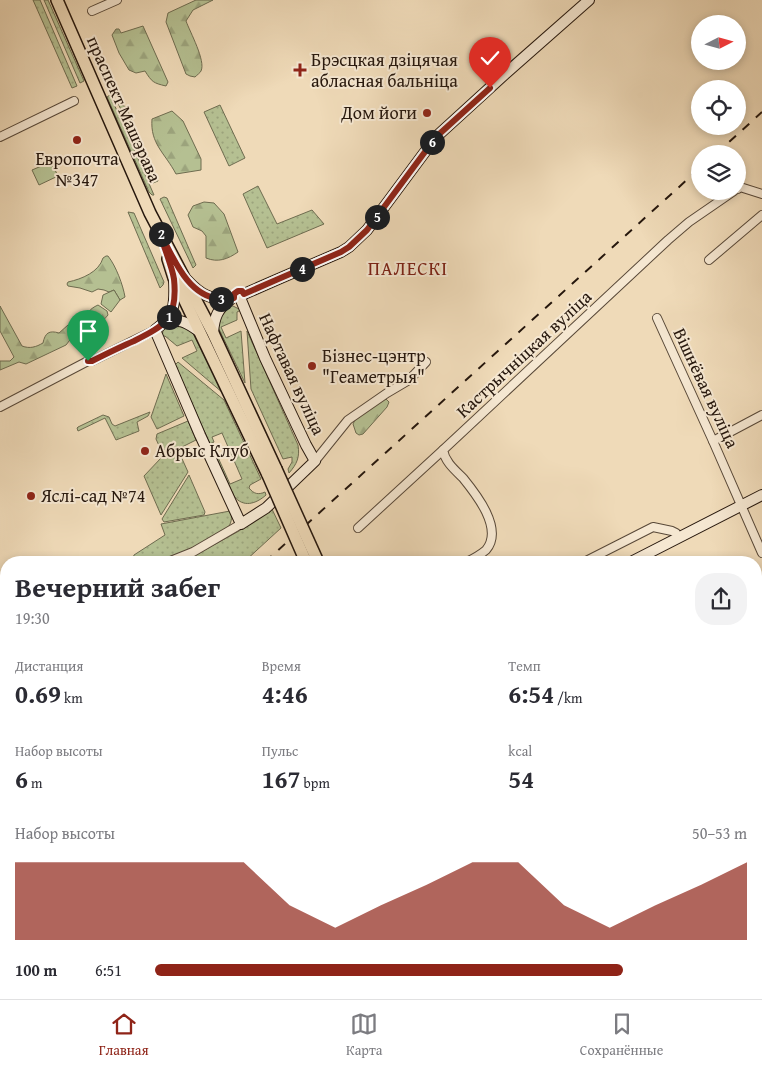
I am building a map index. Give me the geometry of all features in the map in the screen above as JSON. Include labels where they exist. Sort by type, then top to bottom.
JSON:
[{"type":"main road","name":"праспект Машэрава","points":[[57,0],[159,231],[199,331],[272,472]]},
{"type":"main road","name":"праспект Машэрава","points":[[178,276],[213,333],[272,472]]},
{"type":"main road","points":[[272,472],[304,556]]},
{"type":"main road","points":[[272,472],[315,556]]},
{"type":"street","points":[[92,11],[117,0]]},
{"type":"street","points":[[213,333],[214,321],[218,311],[237,298],[341,252],[353,244],[367,230],[436,137],[589,0]]},
{"type":"street","points":[[0,137],[74,101]]},
{"type":"street","points":[[746,189],[762,194]]},
{"type":"street","name":"Кастрычніцкая вуліца","points":[[358,528],[668,240],[689,222],[721,200]]},
{"type":"street","points":[[709,260],[762,215]]},
{"type":"street","points":[[0,407],[88,361],[92,361],[155,330],[170,315],[174,303],[178,276],[195,289],[213,298],[237,298]]},
{"type":"street","name":"Нафтавая вуліца","points":[[237,298],[306,445],[315,460]]},
{"type":"street","name":"Вішнёвая вуліца","points":[[657,318],[742,505],[762,554]]},
{"type":"street","points":[[164,323],[173,320],[185,322],[199,331]]},
{"type":"street","points":[[155,330],[241,524],[183,556]]},
{"type":"street","name":"Нафтавая вуліца","points":[[241,524],[266,508],[315,460],[348,420],[409,380],[426,362]]},
{"type":"street","points":[[713,441],[762,415]]},
{"type":"street","points":[[443,450],[447,460],[474,491],[486,510],[491,526],[491,534],[488,546],[477,556]]},
{"type":"street","points":[[643,556],[762,495]]},
{"type":"street","points":[[596,556],[653,527],[672,531],[676,533],[678,538]]},
{"type":"green space","points":[[33,0],[40,0],[77,86],[72,88]]},
{"type":"green space","points":[[44,0],[48,0],[84,81],[80,83]]},
{"type":"green space","points":[[196,0],[213,0],[193,10],[186,21],[197,46],[202,66],[201,71],[195,77],[186,74],[166,22],[168,13]]},
{"type":"green space","points":[[143,26],[168,82],[166,86],[153,81],[145,71],[136,73],[129,70],[119,53],[112,35],[116,29],[119,29],[121,33]]},
{"type":"green space","points":[[110,95],[154,195],[149,192],[107,97]]},
{"type":"green space","points":[[118,103],[126,107],[158,181],[153,183]]},
{"type":"green space","points":[[220,105],[245,158],[229,166],[204,112]]},
{"type":"green space","points":[[172,111],[183,121],[201,159],[201,170],[176,174],[156,142],[153,135],[152,119]]},
{"type":"green space","points":[[51,162],[58,176],[39,185],[32,170]]},
{"type":"green space","points":[[258,186],[277,224],[312,210],[324,224],[267,248],[243,194]]},
{"type":"green space","points":[[167,198],[196,265],[193,268],[160,199]]},
{"type":"green space","points":[[204,202],[214,203],[224,214],[238,252],[227,258],[215,260],[206,258],[206,236],[202,231],[193,227],[188,215],[193,206]]},
{"type":"green space","points":[[128,212],[134,213],[164,282],[160,288]]},
{"type":"green space","points":[[106,256],[111,260],[116,270],[125,297],[120,300],[114,290],[109,292],[98,289],[92,292],[68,286],[68,282],[84,277],[94,271]]},
{"type":"green space","points":[[114,290],[120,300],[111,312],[101,304],[103,295]]},
{"type":"green space","points":[[98,305],[107,311],[108,315],[97,325],[88,327],[85,323],[87,314]]},
{"type":"green space","points":[[0,306],[22,346],[38,346],[43,343],[48,333],[59,333],[68,325],[71,326],[73,336],[66,345],[26,364],[19,362],[0,370],[0,361],[10,361],[14,357],[0,331]]},
{"type":"green space","points":[[229,306],[241,310],[237,312],[237,320],[221,327],[226,338],[241,331],[245,383],[218,327],[218,317]]},
{"type":"green space","points":[[180,324],[192,331],[223,393],[182,358],[197,351],[192,340],[177,346],[165,336],[161,337],[163,330]]},
{"type":"green space","points":[[247,331],[298,445],[299,453],[297,460],[289,473],[288,469],[292,462],[292,457],[283,459],[251,389]]},
{"type":"green space","points":[[178,362],[224,400],[261,479],[250,485],[249,488],[256,493],[265,492],[266,495],[258,501],[245,503],[234,496],[213,450],[216,448],[218,452],[216,453],[230,484],[242,479],[222,433],[212,437],[214,442],[210,444],[175,365]]},
{"type":"green space","points":[[166,374],[184,416],[157,429],[151,417]]},
{"type":"green space","points":[[383,399],[389,402],[387,407],[363,434],[359,435],[356,433],[353,424],[355,420]]},
{"type":"green space","points":[[150,412],[148,416],[137,422],[139,431],[116,440],[105,418],[78,431],[77,428],[103,415],[109,417],[115,426]]},
{"type":"green space","points":[[188,421],[196,440],[178,449],[161,450],[156,439],[157,434]]},
{"type":"green space","points":[[179,452],[188,472],[161,515],[144,476],[161,458],[162,453]]},
{"type":"green space","points":[[189,475],[205,512],[204,515],[164,522],[162,519]]},
{"type":"green space","points":[[271,507],[281,528],[251,556],[192,556],[199,553],[239,531]]},
{"type":"green space","points":[[230,511],[231,516],[230,525],[227,529],[175,556],[134,556],[165,535],[161,524]]},
{"type":"railway","points":[[726,145],[762,112]]},
{"type":"railway","points":[[272,556],[691,176]]},
{"type":"place","name":"Брэсцкая дзіцячая абласная бальніца","points":[[300,70]]},
{"type":"place","name":"Дом йоги","points":[[427,113]]},
{"type":"place","name":"Европочта №347","points":[[77,140]]},
{"type":"place","name":"Бізнес-цэнтр \"Геаметрыя\"","points":[[312,366]]},
{"type":"place","name":"Абрыс Клуб","points":[[145,451]]},
{"type":"place","name":"Яслі-сад №74","points":[[31,496]]},
{"type":"district","name":"ПАЛЕСКІ","points":[[408,268]]},
{"type":"route","points":[[88,361],[92,361],[155,330],[170,315],[174,303],[174,278],[159,231],[182,275],[195,289],[213,298],[222,300],[234,298],[234,294],[238,291],[242,291],[244,294],[341,252],[353,244],[367,230],[436,137],[490,88]]}]
